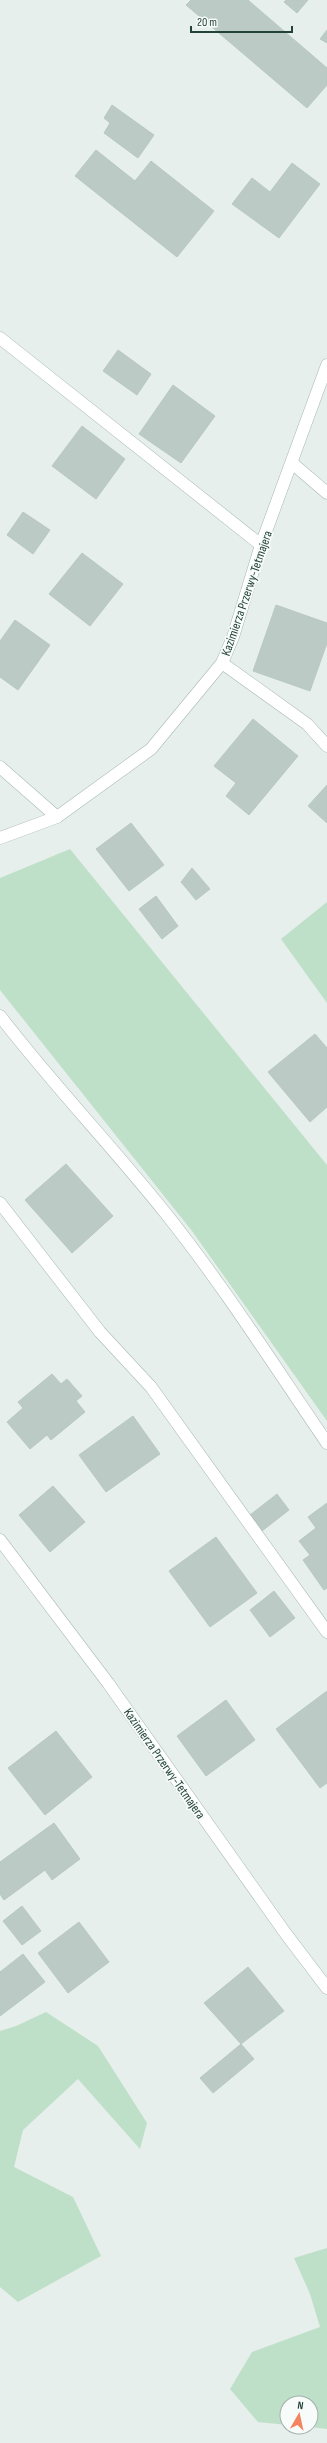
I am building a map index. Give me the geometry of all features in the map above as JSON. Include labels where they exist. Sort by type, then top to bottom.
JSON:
[{"type":"street","points":[[0,338],[261,545]]},
{"type":"street","name":"Kazimierza Przerwy-Tetmajera","points":[[0,838],[58,817],[151,749],[222,663],[233,637],[261,545],[327,365]]},
{"type":"street","points":[[292,463],[327,493]]},
{"type":"street","points":[[222,663],[307,724],[327,746]]},
{"type":"street","points":[[0,767],[58,817]]},
{"type":"street","points":[[0,1016],[28,1053],[167,1215],[203,1262],[327,1443]]},
{"type":"street","points":[[0,1202],[100,1332],[151,1387],[327,1632]]},
{"type":"street","name":"Kazimierza Przerwy-Tetmajera","points":[[0,1540],[108,1683],[286,1934],[327,1988]]},
{"type":"green space","points":[[70,849],[327,1165],[327,1421],[192,1231],[0,990],[0,878]]},
{"type":"green space","points":[[327,902],[327,1003],[281,939]]},
{"type":"green space","points":[[46,2012],[98,2046],[147,2123],[140,2149],[78,2079],[23,2130],[14,2167],[73,2197],[101,2256],[18,2302],[0,2287],[0,2031],[16,2026]]},
{"type":"green space","points":[[327,2248],[327,2429],[319,2428],[319,2395],[279,2395],[279,2424],[258,2422],[230,2389],[252,2352],[320,2327],[310,2294],[294,2258]]},
{"type":"building","points":[[191,0],[248,0],[327,68],[327,85],[307,108],[186,5]]},
{"type":"building","points":[[286,0],[308,0],[297,13],[284,2]]},
{"type":"building","points":[[327,30],[327,43],[320,39]]},
{"type":"building","points":[[112,105],[154,135],[138,158],[104,133],[110,123],[104,118]]},
{"type":"building","points":[[96,150],[135,181],[114,207],[75,176]]},
{"type":"building","points":[[151,161],[214,211],[177,257],[114,207]]},
{"type":"building","points":[[292,163],[320,184],[279,238],[232,204],[252,178],[270,192]]},
{"type":"building","points":[[118,350],[151,374],[137,395],[103,371]]},
{"type":"building","points":[[173,385],[215,416],[181,463],[139,434]]},
{"type":"building","points":[[82,426],[125,459],[96,499],[52,466]]},
{"type":"building","points":[[23,512],[50,530],[33,554],[7,535]]},
{"type":"building","points":[[82,553],[123,584],[90,626],[49,594]]},
{"type":"building","points":[[276,605],[327,623],[327,643],[310,691],[253,671]]},
{"type":"building","points":[[15,620],[50,645],[18,690],[0,677],[0,641]]},
{"type":"building","points":[[253,719],[298,756],[249,815],[226,796],[236,783],[214,766]]},
{"type":"building","points":[[327,785],[327,823],[308,806]]},
{"type":"building","points":[[131,823],[164,865],[129,891],[96,849]]},
{"type":"building","points":[[192,868],[210,889],[196,900],[181,882]]},
{"type":"building","points":[[156,896],[178,926],[162,939],[139,909]]},
{"type":"building","points":[[315,1034],[327,1048],[327,1107],[310,1122],[268,1072]]},
{"type":"building","points":[[66,1164],[113,1216],[72,1253],[25,1200]]},
{"type":"building","points":[[52,1374],[61,1384],[67,1379],[82,1396],[76,1401],[85,1412],[51,1440],[47,1435],[30,1449],[7,1422],[23,1408],[18,1402]]},
{"type":"building","points":[[133,1416],[160,1454],[106,1492],[79,1455]]},
{"type":"building","points":[[53,1486],[85,1522],[50,1552],[19,1515]]},
{"type":"building","points":[[277,1494],[289,1510],[262,1531],[250,1515]]},
{"type":"building","points":[[327,1503],[327,1588],[324,1590],[303,1560],[310,1555],[299,1541],[316,1528],[308,1517]]},
{"type":"building","points":[[216,1537],[257,1593],[210,1627],[169,1571]]},
{"type":"building","points":[[274,1591],[295,1618],[270,1637],[250,1610]]},
{"type":"building","points":[[327,1691],[327,1783],[320,1788],[276,1729]]},
{"type":"building","points":[[226,1700],[255,1740],[206,1776],[177,1736]]},
{"type":"building","points":[[56,1731],[92,1777],[45,1815],[8,1768]]},
{"type":"building","points":[[54,1823],[80,1859],[52,1880],[45,1870],[4,1900],[0,1894],[0,1862]]},
{"type":"building","points":[[22,1906],[41,1931],[22,1945],[3,1921]]},
{"type":"building","points":[[79,1922],[109,1962],[68,1993],[38,1953]]},
{"type":"building","points":[[23,1954],[45,1982],[0,2016],[0,1972]]},
{"type":"building","points":[[248,1967],[284,2011],[241,2044],[204,2003]]},
{"type":"building","points":[[241,2044],[254,2059],[213,2093],[200,2078]]}]
